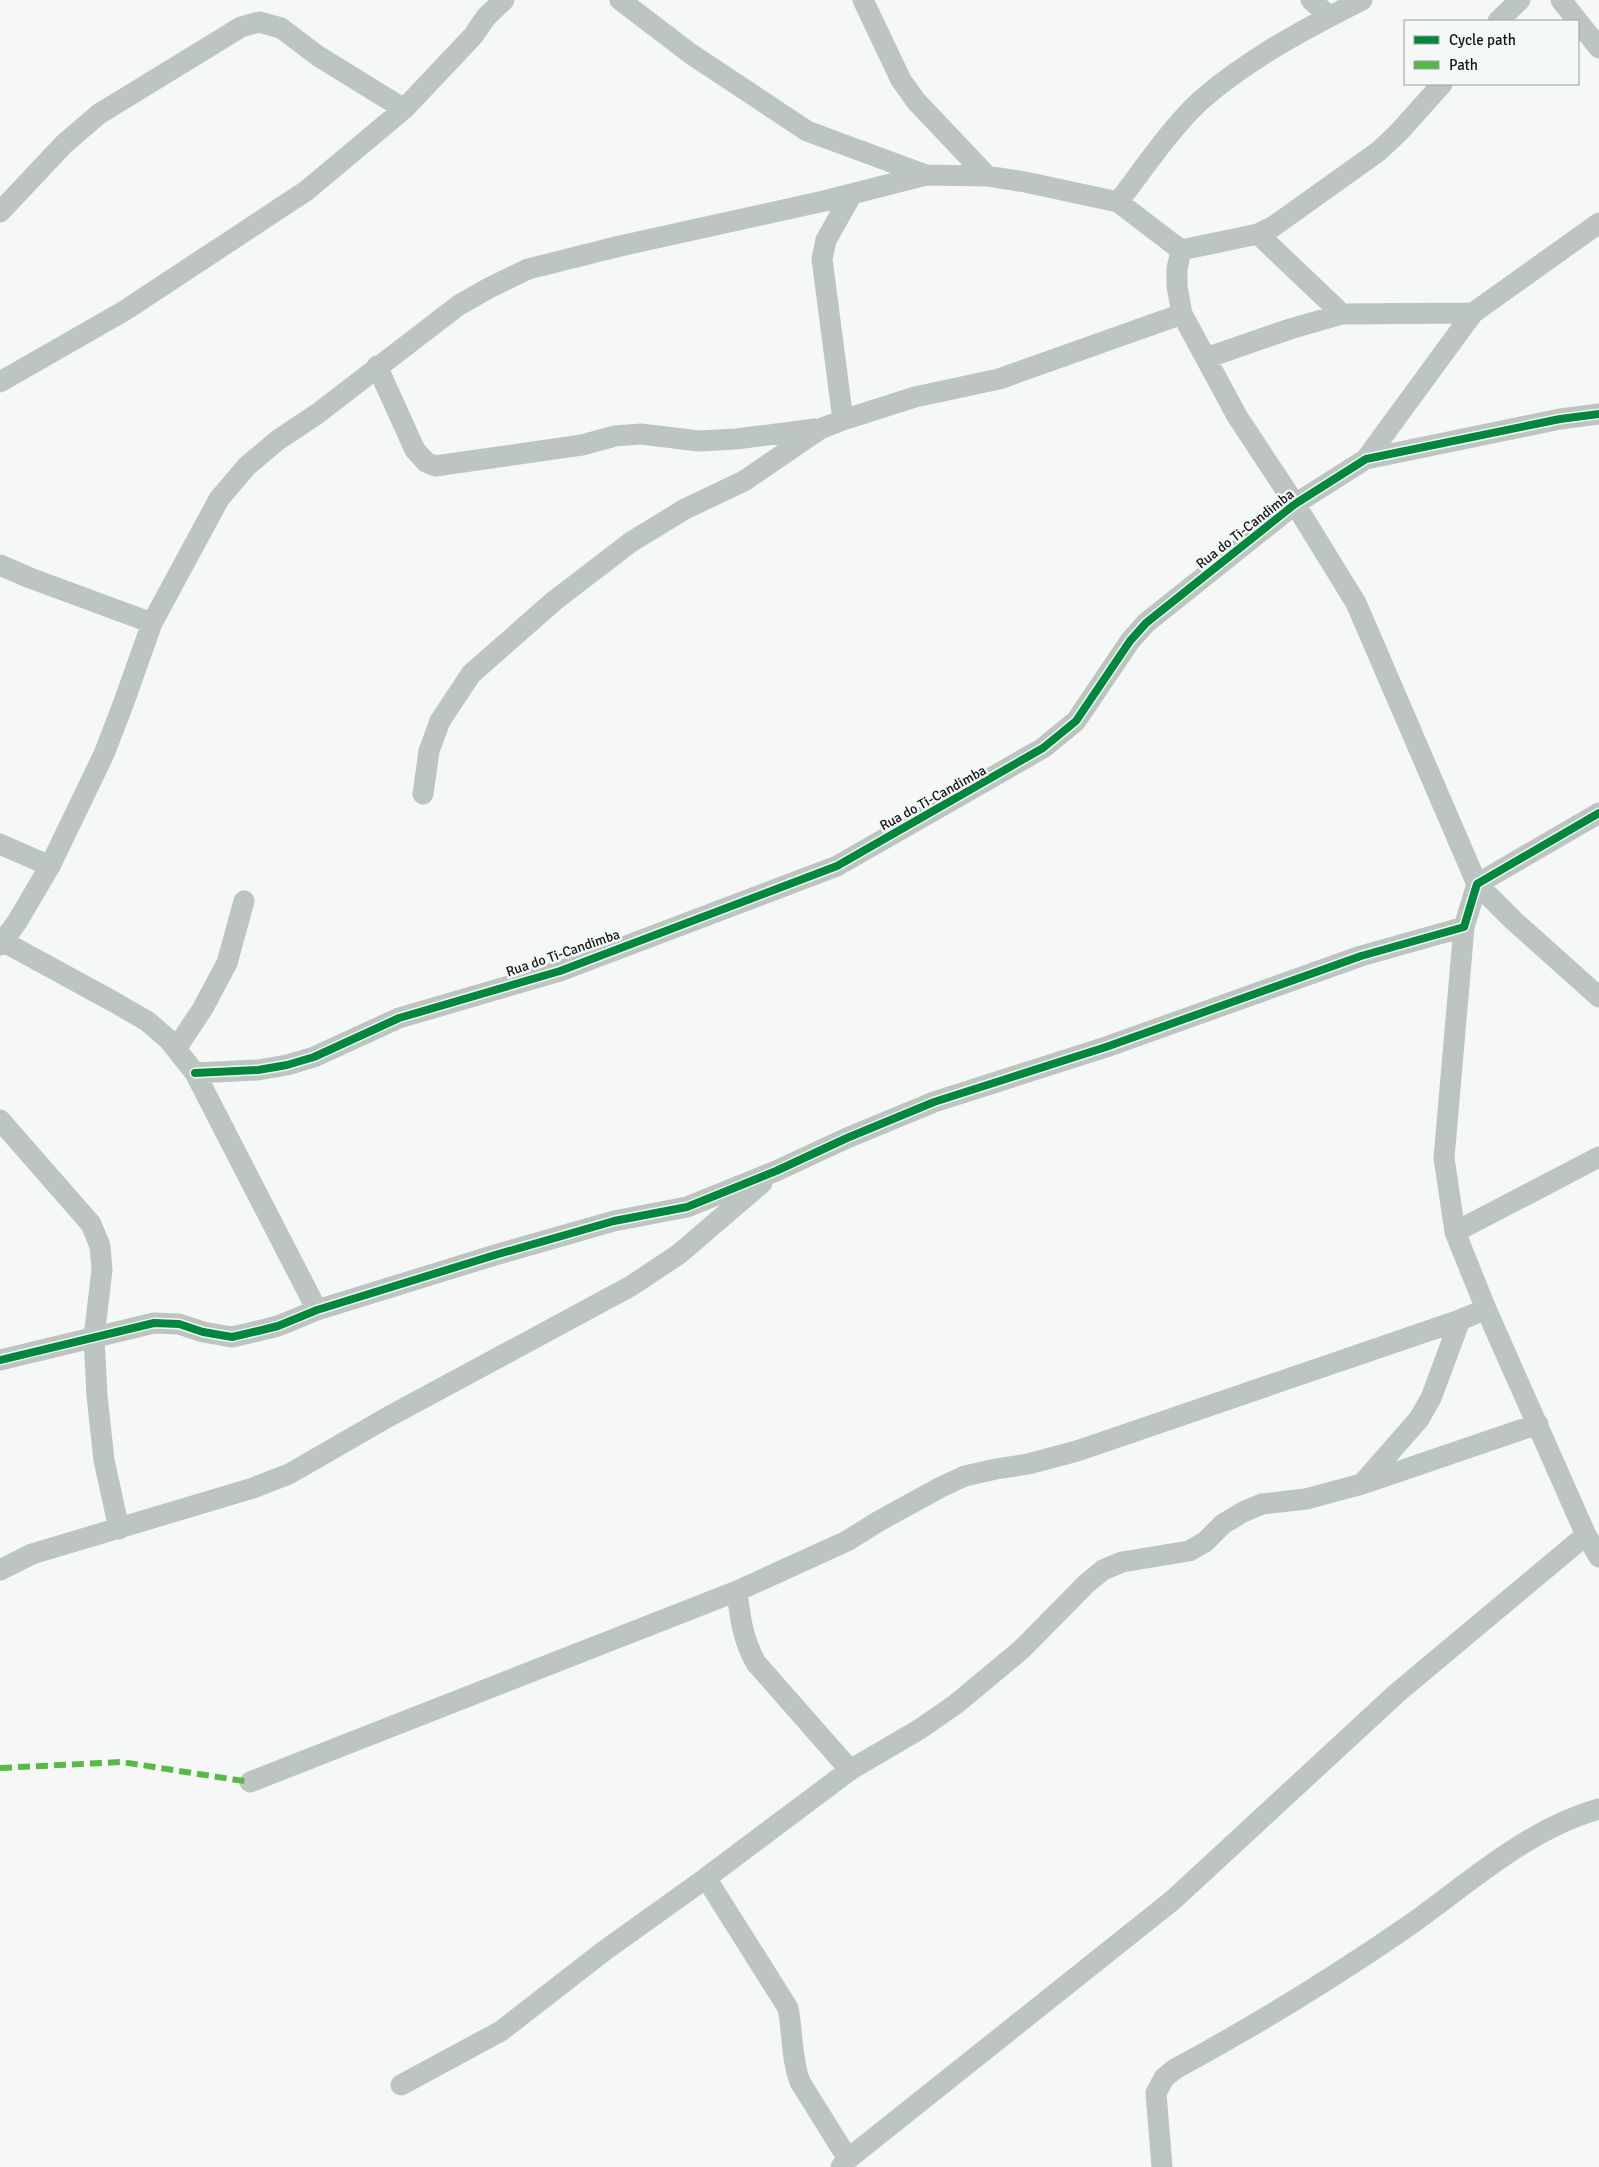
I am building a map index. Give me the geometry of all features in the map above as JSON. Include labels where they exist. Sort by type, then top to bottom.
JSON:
[{"type":"street","points":[[3,374],[124,311],[306,191],[404,109],[473,36],[486,17],[504,0]]},
{"type":"street","points":[[620,0],[691,54],[807,131],[926,175]]},
{"type":"street","points":[[863,0],[884,47],[906,87],[916,101],[987,176]]},
{"type":"street","points":[[1310,0],[1329,16]]},
{"type":"street","points":[[1118,202],[1179,124],[1199,102],[1240,70],[1329,16],[1362,0]]},
{"type":"street","points":[[1499,20],[1520,0]]},
{"type":"street","points":[[1561,0],[1577,20]]},
{"type":"street","points":[[0,212],[64,144],[99,114],[241,26],[259,22],[281,28],[318,56],[404,109]]},
{"type":"street","points":[[1579,23],[1599,48]]},
{"type":"street","points":[[317,1310],[195,1073],[169,1040],[138,1016],[2,944],[50,866],[104,754],[152,623],[219,499],[247,466],[459,305],[528,269],[926,175],[987,176],[1025,182],[1118,202],[1181,250],[1258,234],[1295,213],[1379,151],[1399,132],[1441,85]]},
{"type":"street","points":[[843,420],[822,259],[826,240],[852,194]]},
{"type":"street","points":[[1366,458],[1473,313],[1599,223]]},
{"type":"street","points":[[1258,234],[1342,314]]},
{"type":"street","points":[[1181,250],[1177,269],[1177,286],[1182,314],[1237,416],[1295,504],[1363,618],[1477,884],[1514,921],[1598,992]]},
{"type":"street","points":[[1206,358],[1290,329],[1342,314],[1473,313]]},
{"type":"street","points":[[423,794],[430,751],[440,721],[471,674],[554,601],[631,542],[685,509],[744,481],[820,429],[915,397],[999,380],[1182,314]]},
{"type":"street","points":[[377,366],[415,450],[426,462],[435,466],[582,445],[615,436],[641,434],[699,441],[736,439],[820,429]]},
{"type":"street","name":"Rua do Ti-Candimba","points":[[195,1073],[258,1070],[288,1065],[314,1057],[399,1018],[560,971],[837,866],[1043,748],[1076,721],[1130,642],[1146,623],[1295,504],[1366,458],[1560,419],[1599,414]]},
{"type":"street","points":[[0,564],[30,578],[152,623]]},
{"type":"street","points":[[1599,813],[1477,884],[1464,927],[1444,1158],[1455,1232],[1486,1310],[1586,1535],[1599,1557]]},
{"type":"street","points":[[0,844],[50,866]]},
{"type":"street","points":[[176,1049],[203,1008],[226,964],[244,901]]},
{"type":"street","points":[[0,1360],[154,1323],[179,1324],[203,1332],[232,1337],[278,1326],[317,1310],[495,1255],[614,1221],[687,1207],[776,1171],[847,1138],[934,1102],[1106,1047],[1360,956],[1464,927]]},
{"type":"street","points":[[0,1120],[92,1224],[100,1246],[102,1270],[94,1338],[99,1427],[119,1529]]},
{"type":"street","points":[[1455,1232],[1599,1157]]},
{"type":"street","points":[[0,1570],[32,1554],[253,1488],[289,1474],[388,1417],[632,1286],[679,1254],[776,1171]]},
{"type":"street","points":[[250,1782],[737,1591],[847,1541],[941,1487],[965,1476],[1028,1464],[1076,1450],[1486,1310]]},
{"type":"street","points":[[1362,1484],[1419,1419],[1431,1398],[1460,1320]]},
{"type":"street","points":[[401,2085],[500,2032],[604,1951],[706,1878],[850,1770],[920,1729],[956,1704],[1022,1649],[1086,1584],[1103,1570],[1122,1562],[1189,1551],[1205,1542],[1223,1524],[1243,1512],[1262,1504],[1306,1499],[1362,1484],[1538,1424]]},
{"type":"street","points":[[706,1878],[788,2008],[794,2062],[800,2082],[845,2163],[1173,1900],[1397,1693],[1586,1535]]},
{"type":"street","points":[[737,1591],[741,1629],[748,1649],[756,1663],[850,1770]]},
{"type":"street","points":[[1162,2167],[1156,2093],[1164,2078],[1175,2069],[1345,1968],[1537,1836],[1571,1817],[1599,1809]]},
{"type":"marked path","points":[[0,1768],[122,1762],[250,1782]]},
{"type":"cycle path","points":[[195,1073],[258,1070],[287,1065],[314,1057],[399,1018],[560,971],[837,866],[1043,748],[1076,721],[1130,641],[1146,623],[1295,504],[1366,459],[1560,419],[1599,414]]},
{"type":"cycle path","points":[[0,1360],[154,1323],[179,1324],[203,1332],[232,1337],[278,1326],[317,1310],[495,1255],[614,1221],[687,1207],[776,1171],[847,1138],[934,1102],[1106,1047],[1361,956],[1464,927],[1477,884],[1599,813]]}]
